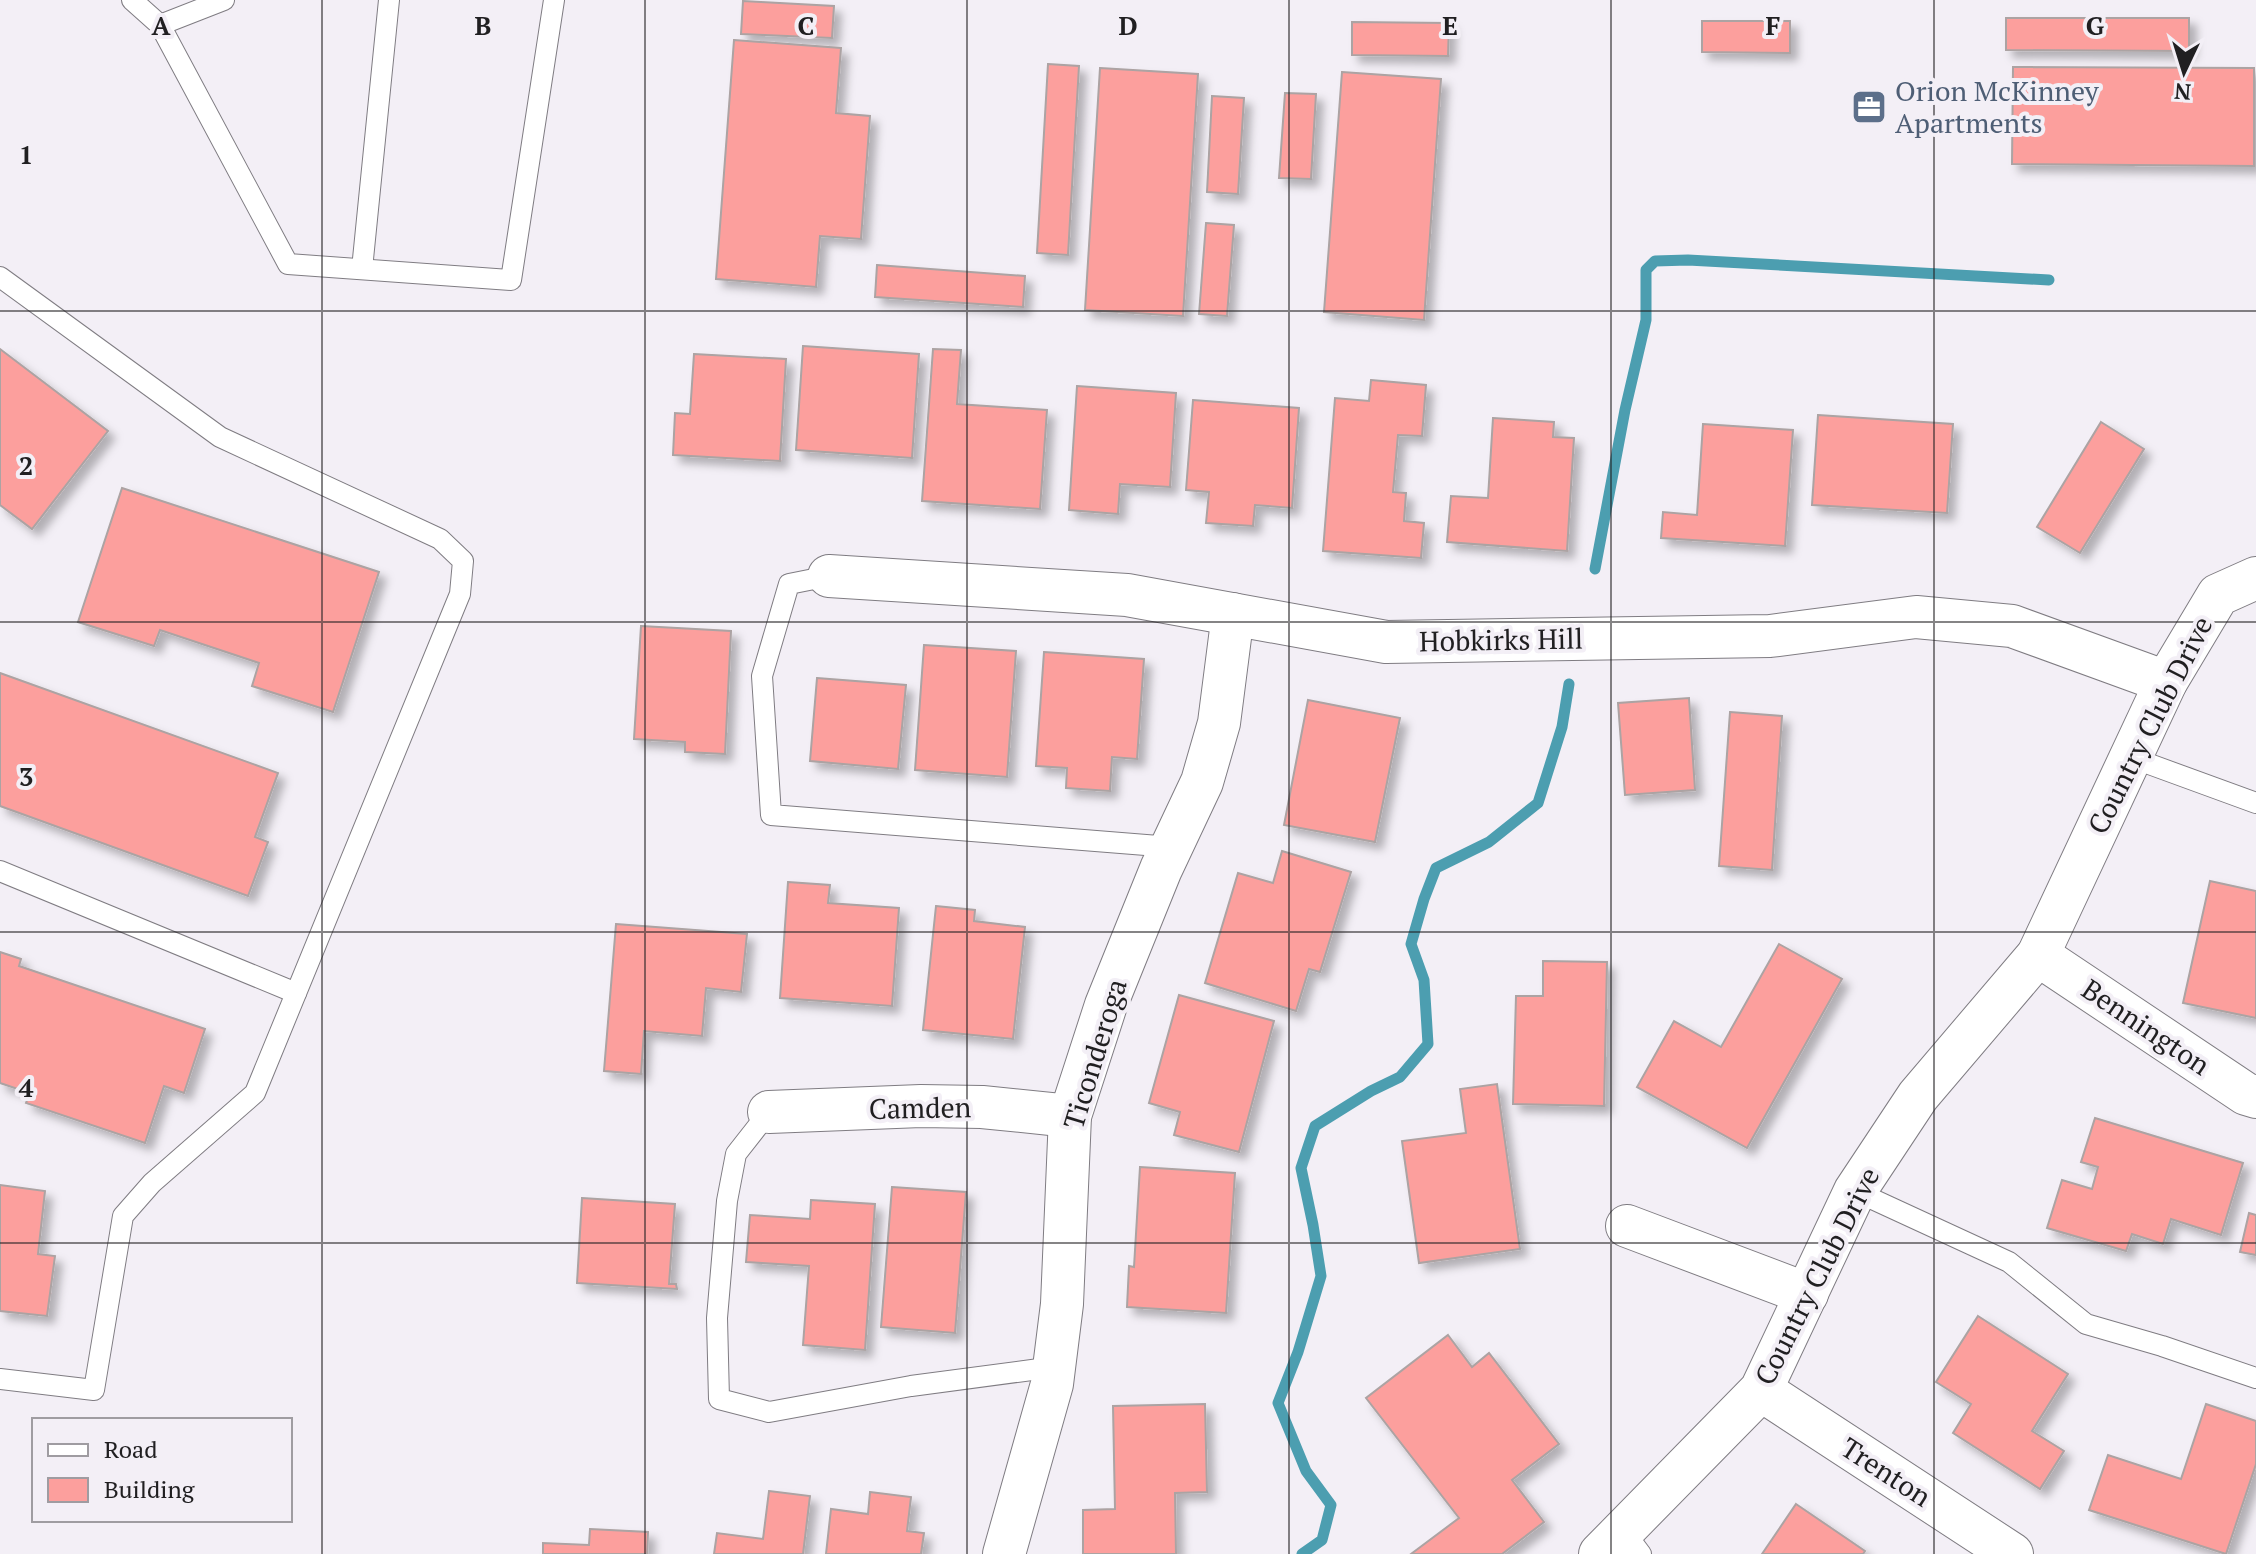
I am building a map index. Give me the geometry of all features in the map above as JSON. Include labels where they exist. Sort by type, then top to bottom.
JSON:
[{"type":"street","name":"Hobkirks Hill","points":[[829,576],[1127,595],[1386,642],[1770,636],[1916,617],[2012,626],[2166,682]]},
{"type":"street","name":"Country Club Drive","points":[[1622,1546],[1761,1390],[1855,1191],[1918,1096],[2038,955],[2166,682],[2218,595],[2256,578]]},
{"type":"street","name":"Ticonderoga","points":[[1004,1554],[1052,1384],[1062,1304],[1070,1116],[1106,1005],[1171,847],[1202,782],[1219,723],[1233,614]]},
{"type":"street","name":"Bennington","points":[[2038,955],[2246,1094],[2256,1097]]},
{"type":"street","name":"Camden","points":[[769,1112],[936,1106],[982,1107],[1070,1116]]},
{"type":"street","points":[[1627,1226],[1807,1294]]},
{"type":"street","name":"Trenton","points":[[1761,1390],[2012,1554]]},
{"type":"lane","points":[[132,0],[160,25],[288,264],[511,280],[554,0]]},
{"type":"lane","points":[[160,25],[224,0]]},
{"type":"lane","points":[[362,269],[389,0]]},
{"type":"lane","points":[[0,277],[220,437],[440,539],[463,561],[460,594],[255,1093],[152,1183],[123,1216],[94,1390],[0,1379]]},
{"type":"lane","points":[[829,576],[789,584],[762,676],[771,815],[1171,847]]},
{"type":"lane","points":[[2130,757],[2256,803]]},
{"type":"lane","points":[[0,871],[296,993]]},
{"type":"lane","points":[[769,1112],[736,1154],[727,1201],[717,1318],[719,1399],[769,1412],[911,1386],[1054,1367]]},
{"type":"lane","points":[[1855,1191],[2009,1262],[2086,1324],[2256,1378]]},
{"type":"building","points":[[743,1],[834,6],[832,38],[741,34]]},
{"type":"building","points":[[2006,18],[2189,18],[2189,51],[2006,50]]},
{"type":"building","points":[[1702,21],[1790,21],[1790,53],[1702,52]]},
{"type":"building","points":[[1352,22],[1449,23],[1448,56],[1352,55]]},
{"type":"building","points":[[734,40],[841,48],[836,113],[870,116],[861,239],[820,236],[816,287],[716,279]]},
{"type":"building","points":[[1048,64],[1079,66],[1068,255],[1037,253]]},
{"type":"building","points":[[2013,67],[2254,68],[2254,166],[2012,164]]},
{"type":"building","points":[[1100,68],[1198,74],[1183,316],[1085,310]]},
{"type":"building","points":[[1342,72],[1441,79],[1424,320],[1324,312]]},
{"type":"building","points":[[1285,93],[1316,94],[1311,179],[1279,178]]},
{"type":"building","points":[[1212,96],[1244,98],[1238,194],[1207,192]]},
{"type":"building","points":[[1206,223],[1234,225],[1227,316],[1199,314]]},
{"type":"building","points":[[877,265],[1025,276],[1023,307],[875,297]]},
{"type":"building","points":[[803,346],[919,354],[912,458],[796,450]]},
{"type":"building","points":[[0,349],[108,431],[32,529],[0,505]]},
{"type":"building","points":[[933,349],[961,350],[957,404],[1047,410],[1040,509],[922,501]]},
{"type":"building","points":[[694,354],[786,359],[780,461],[673,455],[675,413],[690,414]]},
{"type":"building","points":[[1371,380],[1426,385],[1422,436],[1398,435],[1393,492],[1406,493],[1404,521],[1424,523],[1421,558],[1323,551],[1335,398],[1369,401]]},
{"type":"building","points":[[1077,386],[1176,393],[1170,487],[1120,484],[1118,514],[1069,510]]},
{"type":"building","points":[[1193,400],[1299,408],[1292,508],[1255,505],[1253,526],[1206,523],[1209,492],[1186,490]]},
{"type":"building","points":[[1818,415],[1953,424],[1947,513],[1812,505]]},
{"type":"building","points":[[1493,418],[1554,422],[1553,437],[1574,438],[1567,551],[1447,542],[1451,496],[1488,498]]},
{"type":"building","points":[[2101,422],[2144,449],[2080,553],[2037,527]]},
{"type":"building","points":[[1703,424],[1793,430],[1785,546],[1661,538],[1663,512],[1697,515]]},
{"type":"building","points":[[122,488],[379,572],[333,712],[252,686],[259,663],[160,630],[154,646],[78,622]]},
{"type":"building","points":[[641,626],[731,631],[725,754],[685,752],[685,742],[634,739]]},
{"type":"building","points":[[924,645],[1016,651],[1007,777],[915,770]]},
{"type":"building","points":[[1044,652],[1144,659],[1137,759],[1112,757],[1110,791],[1066,788],[1067,768],[1036,766]]},
{"type":"building","points":[[0,673],[278,773],[255,837],[268,842],[248,896],[0,806]]},
{"type":"building","points":[[817,678],[906,685],[898,769],[810,761]]},
{"type":"building","points":[[1689,698],[1695,790],[1625,795],[1618,703]]},
{"type":"building","points":[[1308,700],[1400,718],[1375,842],[1284,825]]},
{"type":"building","points":[[1730,712],[1782,716],[1772,870],[1719,866]]},
{"type":"building","points":[[1282,851],[1351,872],[1320,972],[1309,969],[1296,1011],[1205,983],[1238,873],[1273,883]]},
{"type":"building","points":[[2210,881],[2256,891],[2256,1018],[2183,1003]]},
{"type":"building","points":[[788,882],[830,885],[828,903],[899,908],[892,1006],[780,998]]},
{"type":"building","points":[[936,906],[975,910],[974,921],[1025,927],[1013,1039],[923,1030]]},
{"type":"building","points":[[616,924],[747,934],[741,992],[706,988],[702,1036],[644,1031],[641,1074],[604,1071]]},
{"type":"building","points":[[1779,944],[1842,979],[1747,1148],[1637,1087],[1674,1021],[1721,1047]]},
{"type":"building","points":[[0,952],[21,959],[19,966],[205,1029],[184,1093],[164,1086],[145,1143],[26,1103],[30,1093],[0,1083]]},
{"type":"building","points":[[1543,961],[1607,962],[1604,1106],[1513,1104],[1516,996],[1543,996]]},
{"type":"building","points":[[1179,995],[1274,1021],[1239,1152],[1174,1135],[1180,1112],[1149,1103]]},
{"type":"building","points":[[1497,1084],[1520,1249],[1419,1263],[1402,1141],[1466,1133],[1460,1089]]},
{"type":"building","points":[[2095,1118],[2243,1163],[2221,1235],[2171,1219],[2163,1244],[2132,1234],[2126,1251],[2047,1228],[2062,1180],[2092,1189],[2098,1167],[2081,1162]]},
{"type":"building","points":[[1140,1167],[1235,1173],[1226,1313],[1127,1307],[1129,1266],[1134,1267]]},
{"type":"building","points":[[0,1185],[45,1191],[38,1254],[55,1256],[47,1316],[0,1311]]},
{"type":"building","points":[[892,1187],[966,1192],[955,1333],[881,1327]]},
{"type":"building","points":[[582,1198],[675,1204],[669,1284],[676,1284],[677,1289],[577,1283]]},
{"type":"building","points":[[811,1200],[875,1204],[865,1350],[803,1345],[809,1266],[746,1262],[750,1215],[810,1219]]},
{"type":"building","points":[[2249,1213],[2256,1215],[2256,1255],[2240,1252]]},
{"type":"building","points":[[1978,1316],[2068,1374],[2032,1431],[2064,1451],[2040,1489],[1953,1433],[1971,1404],[1936,1382]]},
{"type":"building","points":[[1448,1335],[1472,1367],[1489,1353],[1559,1444],[1512,1480],[1544,1522],[1502,1554],[1411,1554],[1459,1518],[1366,1398]]},
{"type":"building","points":[[1205,1404],[1207,1492],[1175,1493],[1176,1554],[1083,1554],[1083,1510],[1115,1509],[1113,1406]]},
{"type":"building","points":[[2206,1404],[2256,1421],[2256,1464],[2226,1554],[2089,1510],[2108,1455],[2181,1479]]},
{"type":"building","points":[[769,1491],[810,1496],[803,1554],[714,1554],[717,1533],[763,1539]]},
{"type":"building","points":[[870,1492],[911,1497],[907,1531],[924,1533],[921,1554],[826,1554],[831,1509],[868,1514]]},
{"type":"building","points":[[1796,1504],[1865,1551],[1863,1554],[1762,1554]]},
{"type":"building","points":[[590,1529],[648,1532],[647,1554],[543,1554],[543,1543],[589,1545]]},
{"type":"waterway","points":[[1595,569],[1625,410],[1646,320],[1646,270],[1655,261],[1688,260],[2049,280]]},
{"type":"waterway","points":[[1302,1554],[1322,1540],[1331,1505],[1306,1471],[1278,1403],[1298,1352],[1321,1276],[1301,1168],[1315,1126],[1400,1077],[1428,1044],[1424,980],[1411,944],[1436,868],[1489,842],[1538,803],[1562,727],[1569,684]]},
{"type":"place","name":"Orion McKinney Apartments","points":[[1869,107]]}]
